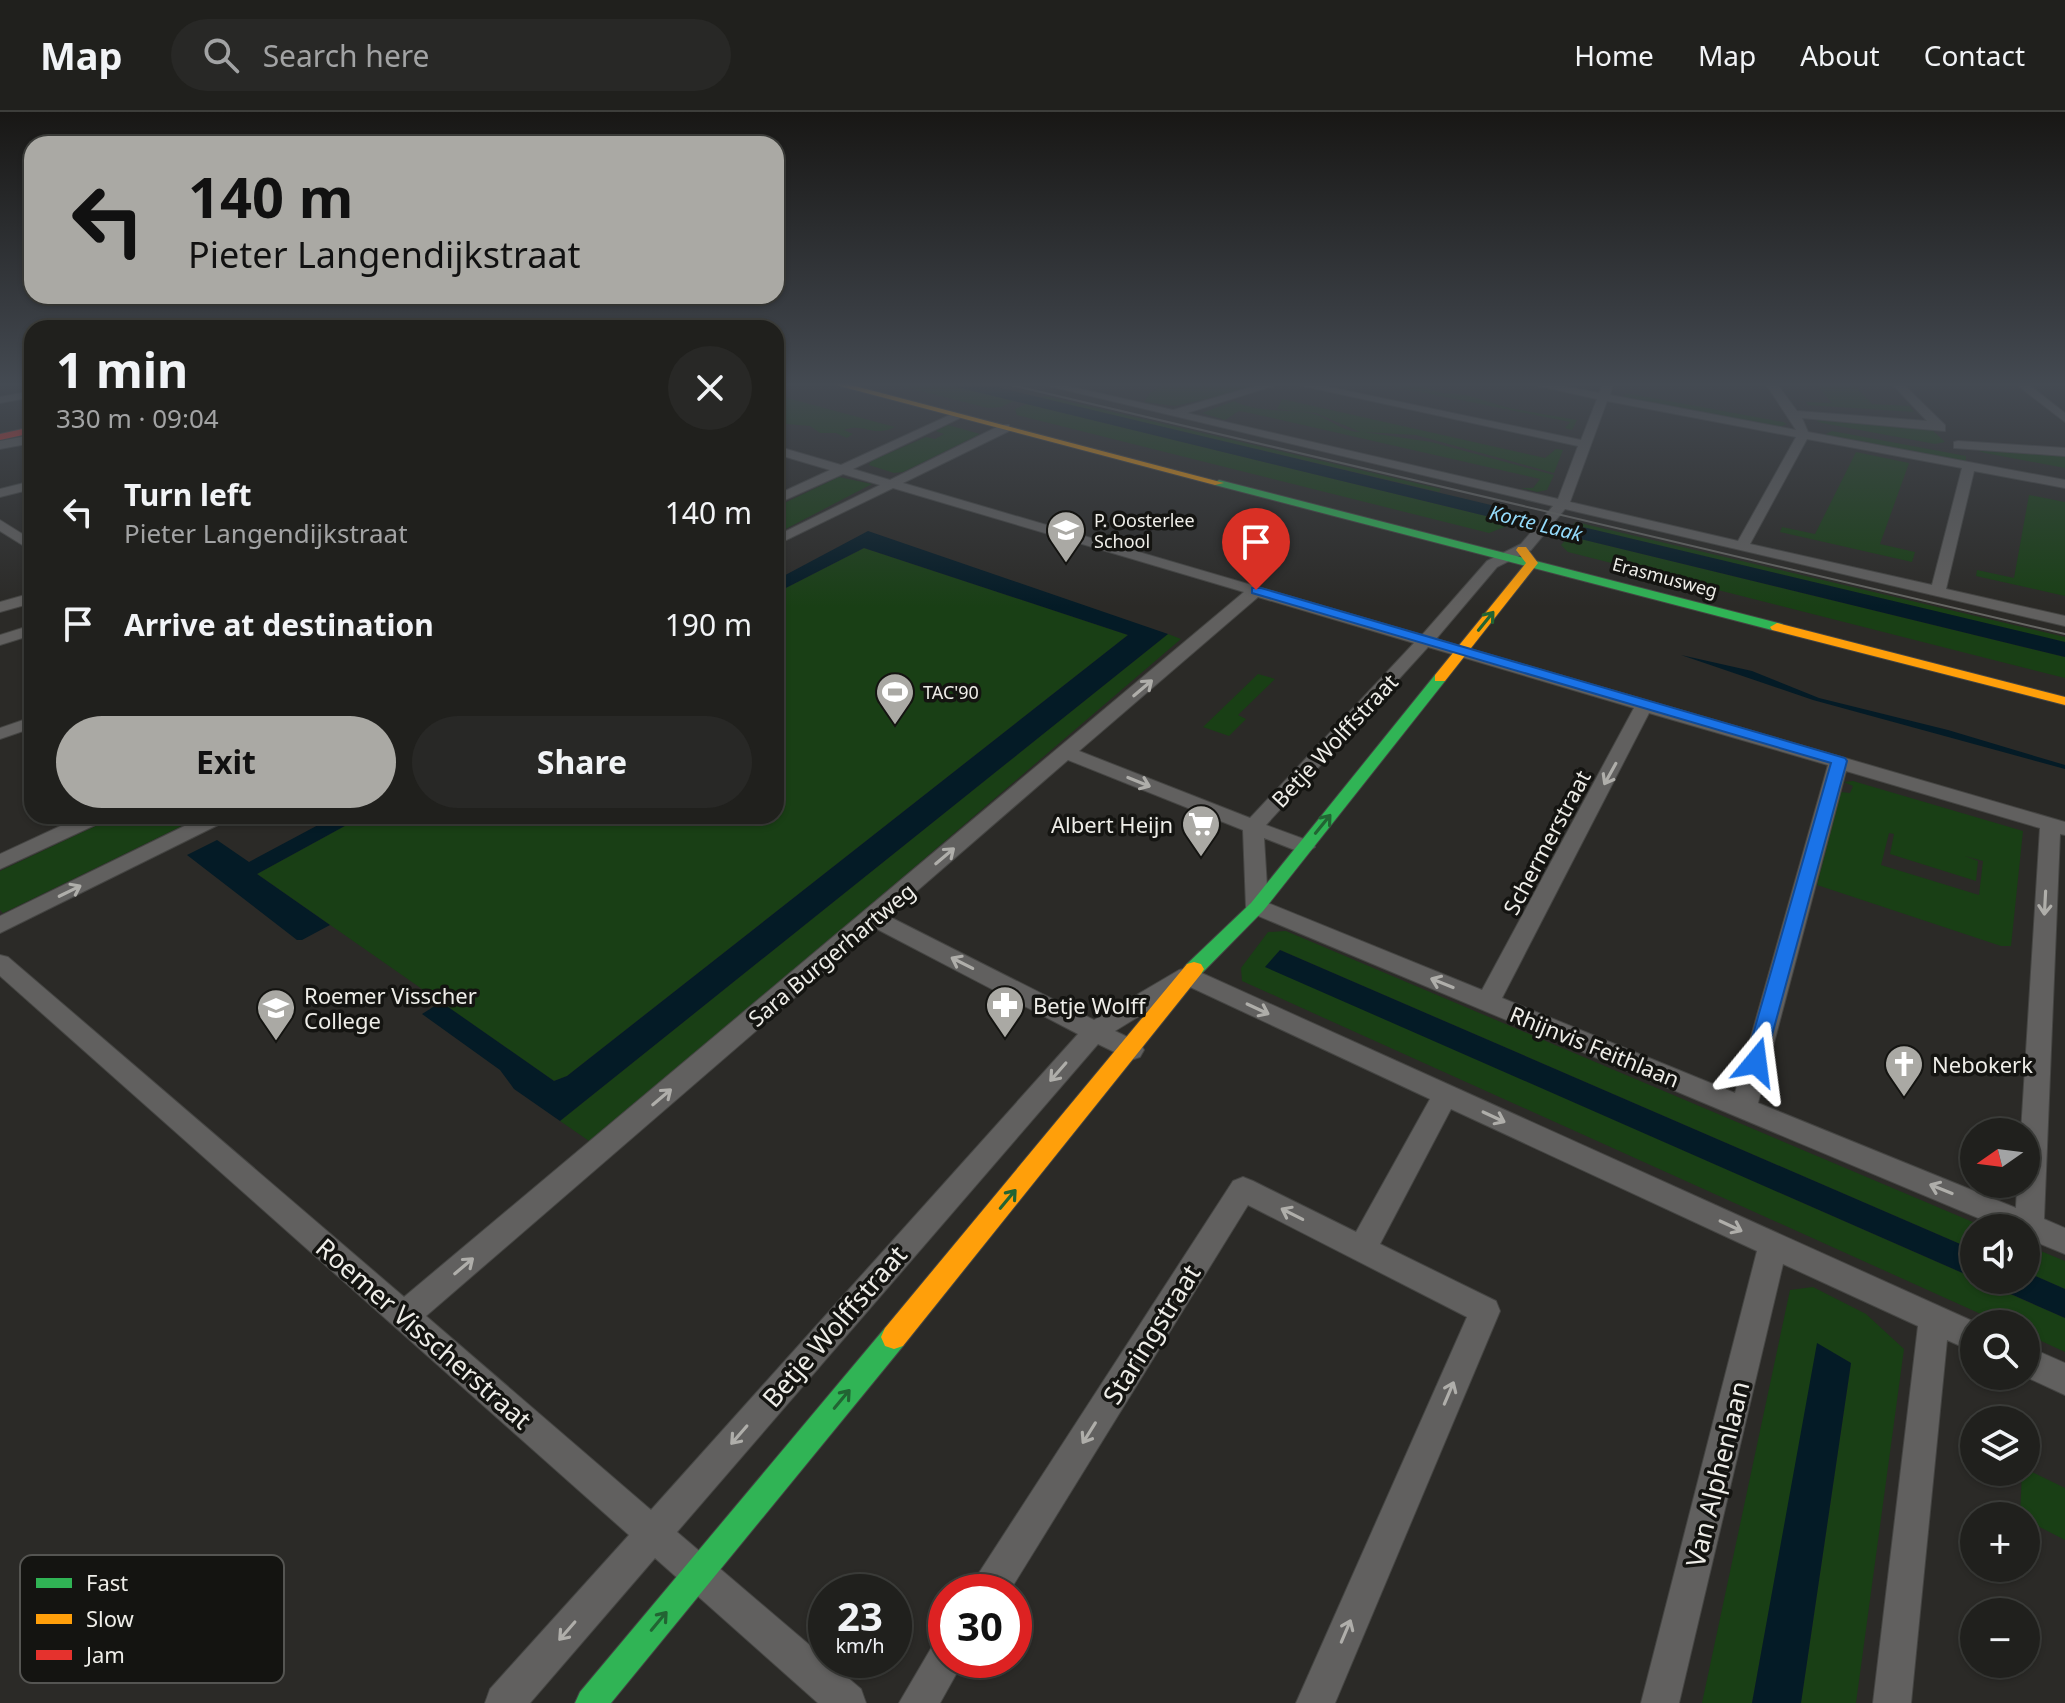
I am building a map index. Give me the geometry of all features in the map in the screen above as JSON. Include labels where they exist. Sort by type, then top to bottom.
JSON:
[{"type":"main road","name":"Erasmusweg","points":[[1123,458],[1500,555],[1527,557],[2065,690]]},
{"type":"main road","name":"Erasmusweg","points":[[1148,458],[2065,701]]},
{"type":"main road","name":"Betje Wolffstraat","points":[[591,1703],[1131,1050],[1187,976],[1257,907],[1462,651],[1527,557]]},
{"type":"street","points":[[805,458],[2058,827],[2030,1214]]},
{"type":"street","points":[[784,496],[865,458]]},
{"type":"street","points":[[784,537],[944,458]]},
{"type":"street","points":[[1364,458],[2065,621]]},
{"type":"street","points":[[1527,557],[1538,532],[1562,504],[1579,458]]},
{"type":"street","points":[[1742,546],[1783,458]]},
{"type":"street","points":[[1957,458],[2065,484]]},
{"type":"street","points":[[1968,458],[1970,461],[2065,473]]},
{"type":"street","points":[[1938,591],[1970,461]]},
{"type":"street","points":[[0,493],[24,487]]},
{"type":"street","points":[[0,524],[24,542]]},
{"type":"street","points":[[0,544],[24,543]]},
{"type":"street","name":"Betje Wolffstraat","points":[[1253,827],[1500,555]]},
{"type":"street","name":"Sara Burgerhartweg","points":[[404,1316],[1256,590]]},
{"type":"street","points":[[0,607],[24,600]]},
{"type":"street","points":[[0,640],[24,632]]},
{"type":"street","name":"Schermerstraat","points":[[1488,1002],[1645,704]]},
{"type":"street","points":[[0,734],[24,725]]},
{"type":"street","points":[[1066,753],[1305,847]]},
{"type":"street","points":[[1744,1108],[1839,761]]},
{"type":"street","points":[[0,862],[82,824]]},
{"type":"street","points":[[0,925],[205,824]]},
{"type":"street","points":[[1253,827],[1257,907]]},
{"type":"street","name":"Rhijnvis Feithlaan","points":[[1257,907],[2000,1214]]},
{"type":"street","points":[[873,918],[1131,1050]]},
{"type":"street","name":"Roemer Visscherstraat","points":[[0,963],[847,1703]]},
{"type":"street","points":[[1187,976],[1960,1331]]},
{"type":"street","name":"Betje Wolffstraat","points":[[504,1703],[1094,1032],[1187,976]]},
{"type":"street","points":[[1362,1249],[1445,1095]]},
{"type":"street","name":"Staringstraat","points":[[999,1574],[1243,1189],[1485,1311],[1315,1703]]},
{"type":"street","name":"Rhijnvis Feithlaan","points":[[2040,1231],[2065,1241]]},
{"type":"street","name":"Van Alphenlaan","points":[[1660,1703],[1773,1245]]},
{"type":"street","points":[[1892,1703],[1934,1319]]},
{"type":"street","points":[[2040,1367],[2065,1379]]},
{"type":"street","points":[[918,1703],[934,1678]]},
{"type":"green space","points":[[877,458],[931,458],[903,472],[894,473],[869,465]]},
{"type":"green space","points":[[1190,458],[1249,458],[1515,523],[1489,533]]},
{"type":"green space","points":[[1296,458],[1310,458],[1441,489],[1439,492],[1528,513]]},
{"type":"green space","points":[[1449,458],[1492,458],[1554,475],[1547,490],[1537,492],[1521,488],[1533,488],[1540,479]]},
{"type":"green space","points":[[1500,458],[1560,458],[1554,473]]},
{"type":"green space","points":[[1853,458],[1886,458],[1909,463],[1880,544],[1915,552],[1912,562],[1780,532],[1782,527],[1815,534]]},
{"type":"green space","points":[[1942,458],[1966,458],[1966,463]]},
{"type":"green space","points":[[2013,458],[2065,458],[2065,468]]},
{"type":"green space","points":[[839,477],[872,484],[784,530],[784,503]]},
{"type":"green space","points":[[2029,495],[2065,502],[2065,596],[1976,576],[1977,570],[2014,578]]},
{"type":"green space","points":[[1576,522],[2065,637],[2065,642],[1573,525]]},
{"type":"green space","points":[[1569,536],[2065,657],[2065,678],[1568,552],[1561,545]]},
{"type":"green space","name":"TAC'90","points":[[864,548],[1128,635],[567,1076],[554,1081],[257,874],[348,824],[784,824],[784,589]]},
{"type":"green space","points":[[1168,634],[1181,639],[592,1143],[560,1121]]},
{"type":"green space","points":[[1258,674],[1275,679],[1238,715],[1246,719],[1229,736],[1203,727]]},
{"type":"green space","points":[[1853,781],[2023,831],[2011,946],[2001,946],[1817,885],[1841,792],[1850,793],[1853,786],[1844,782]],"holes":[[[1889,833],[1894,834],[1890,854],[1976,881],[1978,861],[1965,856],[1983,861],[1979,895],[1881,865]]]},
{"type":"green space","points":[[100,824],[186,824],[3,913],[0,910],[0,871]]},
{"type":"green space","points":[[1286,931],[1960,1217],[1960,1244],[1280,950],[1266,967],[1960,1272],[1960,1294],[2010,1294],[2065,1318],[2065,1352],[2040,1340],[2040,1310],[1972,1310],[1242,981],[1241,968],[1268,932]]},
{"type":"green space","points":[[2040,1251],[2065,1261],[2065,1289],[2040,1278]]},
{"type":"green space","points":[[1813,1287],[1866,1314],[1904,1349],[1856,1703],[1801,1703],[1851,1363],[1818,1344],[1752,1703],[1702,1703],[1790,1290]]},
{"type":"green space","points":[[2040,1476],[2065,1488],[2065,1540],[2040,1527],[2040,1502],[2021,1502],[2021,1486],[2040,1486]]},
{"type":"water","name":"Korte Laak","points":[[1249,458],[1295,458],[2065,642],[2065,657]]},
{"type":"water","points":[[868,531],[1168,634],[560,1121],[514,1089],[500,1070],[422,1014],[441,1002],[554,1081],[567,1076],[1128,635],[864,548],[784,589],[784,576]]},
{"type":"water","points":[[1681,655],[1752,671],[1819,698],[1948,730],[2065,765],[2065,769],[1813,700]]},
{"type":"water","points":[[320,824],[348,824],[257,874],[330,925],[302,940],[297,940],[187,855],[217,840],[249,862]]},
{"type":"water","points":[[1280,950],[1960,1244],[1960,1272],[1265,967]]},
{"type":"water","points":[[2040,1278],[2065,1289],[2065,1318],[2011,1294],[2040,1294]]},
{"type":"water","points":[[1817,1343],[1851,1363],[1801,1703],[1752,1703]]},
{"type":"pier","points":[[1525,512],[1577,526],[1566,540],[1513,525]]},
{"type":"tram line","points":[[1321,458],[2065,634]]},
{"type":"traffic: fast","points":[[1219,483],[1777,627]]},
{"type":"traffic: fast","points":[[1194,969],[1257,907],[1440,678]]},
{"type":"traffic: fast","points":[[591,1703],[894,1337]]},
{"type":"traffic: slow","points":[[1123,458],[1219,483]]},
{"type":"traffic: slow","points":[[1440,678],[1532,563],[1522,550]]},
{"type":"traffic: slow","points":[[1777,627],[2065,701]]},
{"type":"traffic: slow","points":[[894,1337],[1194,969]]},
{"type":"place","name":"P. Oosterlee School","points":[[1066,564]]},
{"type":"place","name":"TAC'90","points":[[895,726]]},
{"type":"place","name":"Albert Heijn","points":[[1201,858]]},
{"type":"place","name":"Betje Wolff","points":[[1005,1039]]},
{"type":"place","name":"Roemer Visscher College","points":[[276,1042]]},
{"type":"place","name":"Nebokerk","points":[[1904,1098]]},
{"type":"route","points":[[1256,590],[1839,761],[1756,1062]]}]
